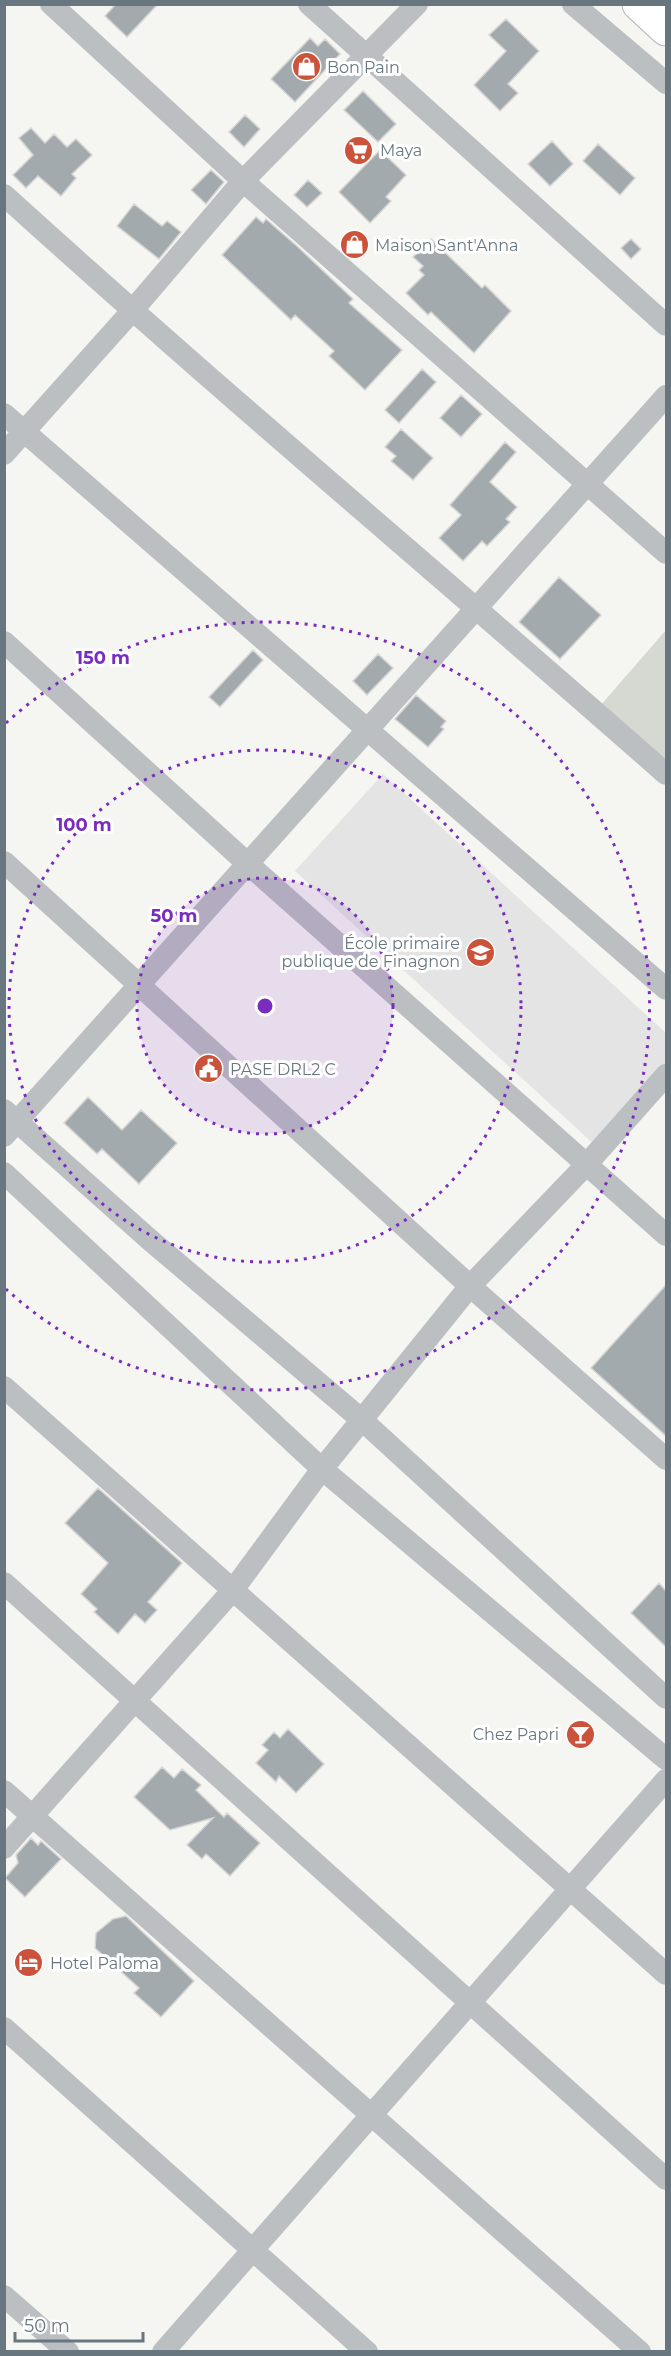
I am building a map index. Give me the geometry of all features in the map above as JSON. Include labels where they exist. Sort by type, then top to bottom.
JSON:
[{"type":"highway","points":[[639,4],[666,29]]},
{"type":"street","points":[[51,4],[243,181],[666,553]]},
{"type":"street","points":[[309,4],[666,325]]},
{"type":"street","points":[[4,453],[132,311],[243,181],[417,4]]},
{"type":"street","points":[[573,4],[666,83]]},
{"type":"street","points":[[4,195],[132,311],[666,774]]},
{"type":"street","points":[[666,396],[140,985],[9,1122],[362,1420],[666,1698]]},
{"type":"street","points":[[4,414],[666,989]]},
{"type":"street","points":[[4,642],[248,864],[666,1235]]},
{"type":"street","points":[[4,862],[470,1286],[666,1459]]},
{"type":"street","points":[[4,1848],[233,1590],[322,1468],[470,1286],[586,1165],[666,1075]]},
{"type":"street","points":[[4,1173],[322,1468],[666,1759]]},
{"type":"street","points":[[4,1387],[666,1974]]},
{"type":"street","points":[[4,1583],[666,2179]]},
{"type":"street","points":[[163,2352],[666,1779]]},
{"type":"street","points":[[4,1791],[640,2352]]},
{"type":"street","points":[[4,2028],[367,2352]]},
{"type":"street","points":[[4,2296],[68,2352]]},
{"type":"shaded area","points":[[666,630],[666,767],[600,706]]},
{"type":"shaded area","name":"École primaire publique de Finagnon","points":[[383,774],[666,1033],[666,1068],[596,1146],[295,871]]},
{"type":"building","points":[[116,4],[158,4],[127,37],[105,16]]},
{"type":"building","points":[[506,19],[539,51],[508,84],[518,93],[500,111],[474,85],[506,51],[489,35]]},
{"type":"building","name":"Bon Pain","points":[[310,38],[318,46],[325,39],[340,54],[295,102],[271,79]]},
{"type":"building","points":[[363,91],[396,124],[378,142],[344,110]]},
{"type":"building","points":[[245,115],[260,129],[244,147],[229,132]]},
{"type":"building","points":[[31,128],[45,143],[54,134],[67,147],[76,139],[92,155],[72,174],[76,178],[61,196],[38,176],[26,188],[13,175],[33,155],[19,138]]},
{"type":"building","points":[[552,141],[573,164],[550,186],[528,164]]},
{"type":"building","points":[[598,144],[635,178],[620,195],[583,161]]},
{"type":"building","points":[[380,150],[406,175],[386,197],[391,201],[370,223],[339,192]]},
{"type":"building","points":[[211,170],[224,182],[206,204],[191,190]]},
{"type":"building","points":[[308,180],[322,193],[307,207],[294,195]]},
{"type":"building","points":[[134,204],[162,226],[167,221],[181,232],[159,259],[117,226]]},
{"type":"building","points":[[256,217],[263,223],[266,219],[298,247],[353,299],[349,303],[402,350],[365,390],[329,356],[334,351],[295,315],[291,320],[222,255]]},
{"type":"building","points":[[431,239],[482,288],[485,285],[511,311],[474,353],[431,312],[428,315],[406,293],[424,275],[419,270],[423,266],[413,257]]},
{"type":"building","points":[[631,239],[641,249],[631,259],[621,248]]},
{"type":"building","points":[[422,369],[436,382],[399,423],[385,410]]},
{"type":"building","points":[[461,395],[482,414],[461,437],[440,418]]},
{"type":"building","points":[[401,429],[433,458],[413,480],[391,461],[396,456],[385,447]]},
{"type":"building","points":[[505,442],[516,452],[490,482],[517,507],[506,519],[510,522],[487,546],[482,541],[463,561],[439,538],[461,515],[450,505]]},
{"type":"building","points":[[559,577],[601,615],[560,659],[519,622]]},
{"type":"building","points":[[253,650],[263,660],[220,707],[209,697]]},
{"type":"building","points":[[378,654],[393,668],[367,695],[353,681]]},
{"type":"building","points":[[416,695],[446,721],[441,727],[444,729],[428,747],[395,719]]},
{"type":"building","points":[[88,1097],[122,1130],[141,1110],[177,1143],[139,1184],[102,1149],[97,1154],[64,1123]]},
{"type":"building","points":[[666,1285],[666,1436],[591,1368]]},
{"type":"building","points":[[98,1488],[182,1563],[148,1602],[157,1610],[145,1623],[135,1614],[118,1634],[94,1612],[97,1609],[81,1594],[108,1563],[65,1523]]},
{"type":"building","points":[[659,1583],[666,1591],[666,1647],[631,1613]]},
{"type":"building","points":[[288,1729],[324,1764],[296,1793],[279,1776],[276,1782],[256,1763],[268,1750],[262,1745],[274,1732],[280,1738]]},
{"type":"building","points":[[162,1767],[174,1778],[182,1769],[201,1785],[196,1790],[224,1817],[227,1813],[260,1843],[230,1876],[206,1854],[202,1859],[187,1845],[213,1818],[170,1830],[134,1797]]},
{"type":"building","points":[[31,1838],[38,1845],[41,1841],[61,1859],[25,1897],[5,1878],[18,1863],[16,1855]]},
{"type":"building","points":[[126,1916],[194,1981],[161,2017],[134,1993],[139,1988],[95,1948],[96,1933],[113,1919]]},
{"type":"place","name":"Bon Pain","points":[[306,67]]},
{"type":"place","name":"Maya","points":[[359,150]]},
{"type":"place","name":"Maison Sant'Anna","points":[[354,245]]},
{"type":"place","name":"École primaire publique de Finagnon","points":[[481,952]]},
{"type":"place","name":"PASE DRL2 C","points":[[209,1069]]},
{"type":"place","name":"Chez Papri","points":[[580,1734]]},
{"type":"place","name":"Hotel Paloma","points":[[29,1963]]}]
